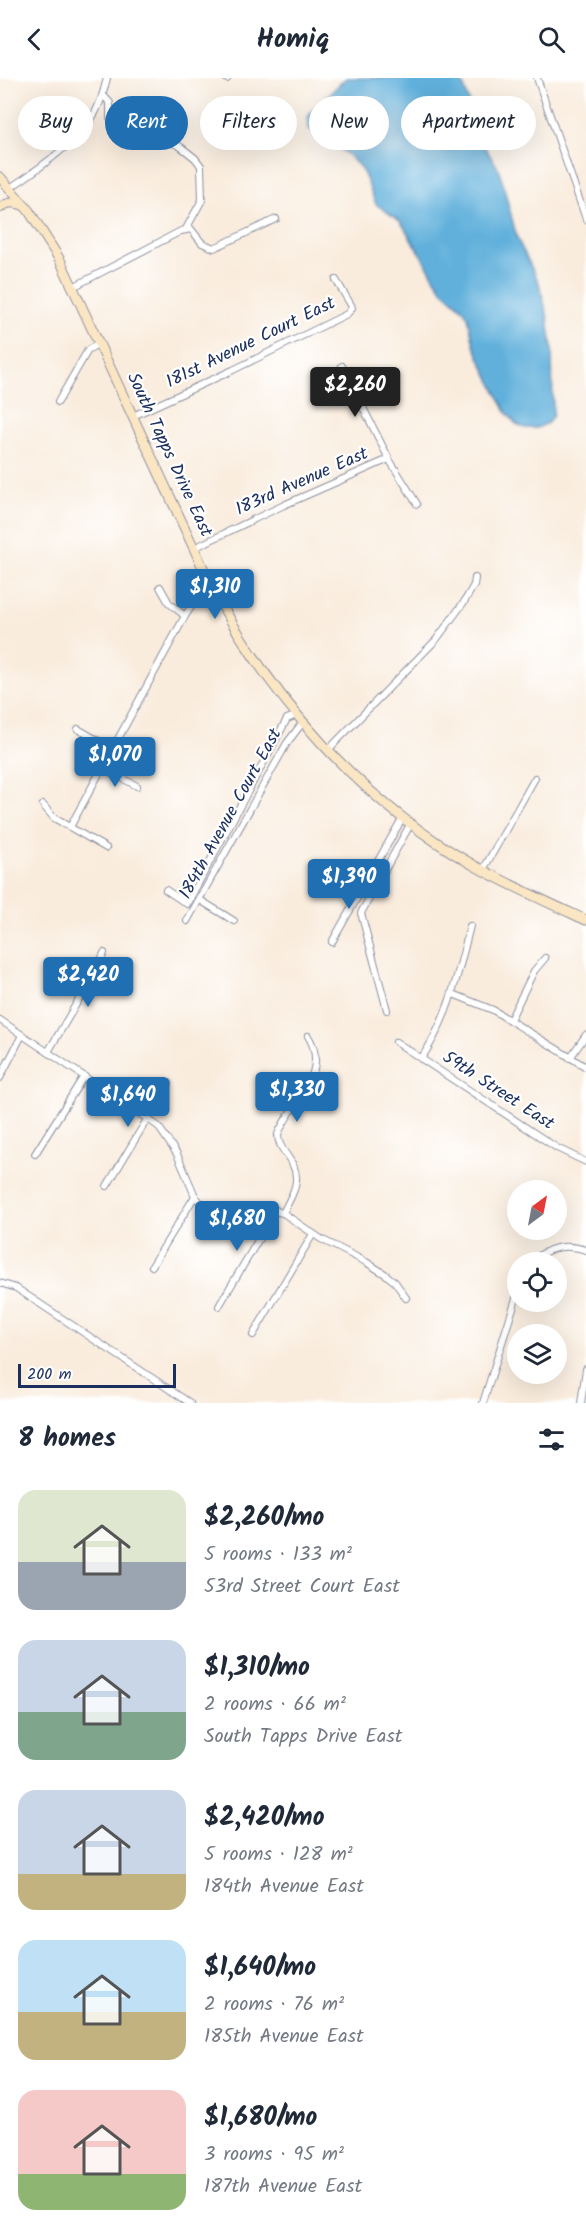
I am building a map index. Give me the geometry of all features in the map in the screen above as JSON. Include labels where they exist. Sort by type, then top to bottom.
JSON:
[{"type":"street","points":[[0,201],[10,188],[79,134],[93,117],[107,78]]},
{"type":"street","points":[[537,78],[586,219]]},
{"type":"street","points":[[102,94],[110,103],[110,118],[126,132],[136,137],[153,132],[181,147],[199,161],[202,173],[202,200],[186,229]]},
{"type":"street","name":"South Tapps Drive East","points":[[0,177],[26,207],[53,248],[212,587],[250,651],[300,718],[328,750],[362,783],[407,820],[448,849],[483,870],[586,920]]},
{"type":"street","points":[[0,208],[13,202],[26,207]]},
{"type":"street","points":[[73,287],[160,240],[186,229],[193,230],[199,241],[214,248],[276,219]]},
{"type":"street","name":"181st Avenue Court East","points":[[133,416],[347,314],[352,308],[336,280]]},
{"type":"street","points":[[58,402],[88,350],[99,343]]},
{"type":"street","points":[[342,366],[389,459],[417,504]]},
{"type":"street","name":"183rd Avenue East","points":[[194,548],[389,459]]},
{"type":"street","points":[[328,750],[436,640],[464,602],[474,585],[475,578]]},
{"type":"street","points":[[160,587],[170,603],[185,616]]},
{"type":"street","points":[[70,827],[185,616],[198,596],[212,587]]},
{"type":"street","points":[[166,890],[187,904],[287,719],[300,718]]},
{"type":"street","name":"184th Avenue Court East","points":[[188,921],[300,718]]},
{"type":"street","points":[[78,729],[113,749]]},
{"type":"street","points":[[103,768],[137,786]]},
{"type":"street","points":[[483,870],[535,778]]},
{"type":"street","points":[[43,805],[54,818],[105,848]]},
{"type":"street","points":[[332,942],[407,820]]},
{"type":"street","points":[[387,1010],[361,913],[407,820]]},
{"type":"street","points":[[200,900],[234,921]]},
{"type":"street","points":[[421,1059],[441,1027],[453,994],[470,926]]},
{"type":"street","points":[[104,953],[98,967],[47,1051],[104,953]]},
{"type":"street","points":[[510,1020],[534,971],[545,958]]},
{"type":"street","points":[[453,994],[484,1005],[586,1067]]},
{"type":"street","points":[[0,1020],[148,1118],[163,1131],[177,1154],[195,1196],[204,1208],[217,1215],[261,1208],[280,1211],[313,1234],[385,1274],[395,1282],[406,1298]]},
{"type":"street","points":[[0,1078],[22,1035]]},
{"type":"street","points":[[570,1058],[586,1035]]},
{"type":"street","points":[[219,1306],[293,1192],[296,1177],[294,1168],[278,1142],[278,1134],[314,1072],[316,1059],[314,1046],[308,1036]]},
{"type":"street","name":"59th Street East","points":[[396,1042],[557,1148],[586,1162]]},
{"type":"street","points":[[35,1154],[84,1076]]},
{"type":"street","points":[[107,1186],[169,1083]]},
{"type":"street","points":[[152,1266],[195,1196]]},
{"type":"street","points":[[253,1335],[313,1234]]},
{"type":"street","points":[[546,1252],[553,1248],[570,1246],[586,1250]]},
{"type":"street","points":[[0,1283],[16,1288],[190,1403]]},
{"type":"street","points":[[483,1403],[512,1312]]},
{"type":"street","points":[[581,1403],[586,1369]]},
{"type":"water","points":[[346,78],[461,78],[467,96],[401,96],[401,150],[487,150],[499,169],[517,238],[539,283],[548,318],[552,348],[553,415],[548,423],[537,428],[525,428],[516,424],[506,412],[474,345],[468,317],[463,309],[442,290],[401,222],[376,204],[359,166],[341,150],[389,150],[389,96],[327,96]]}]
